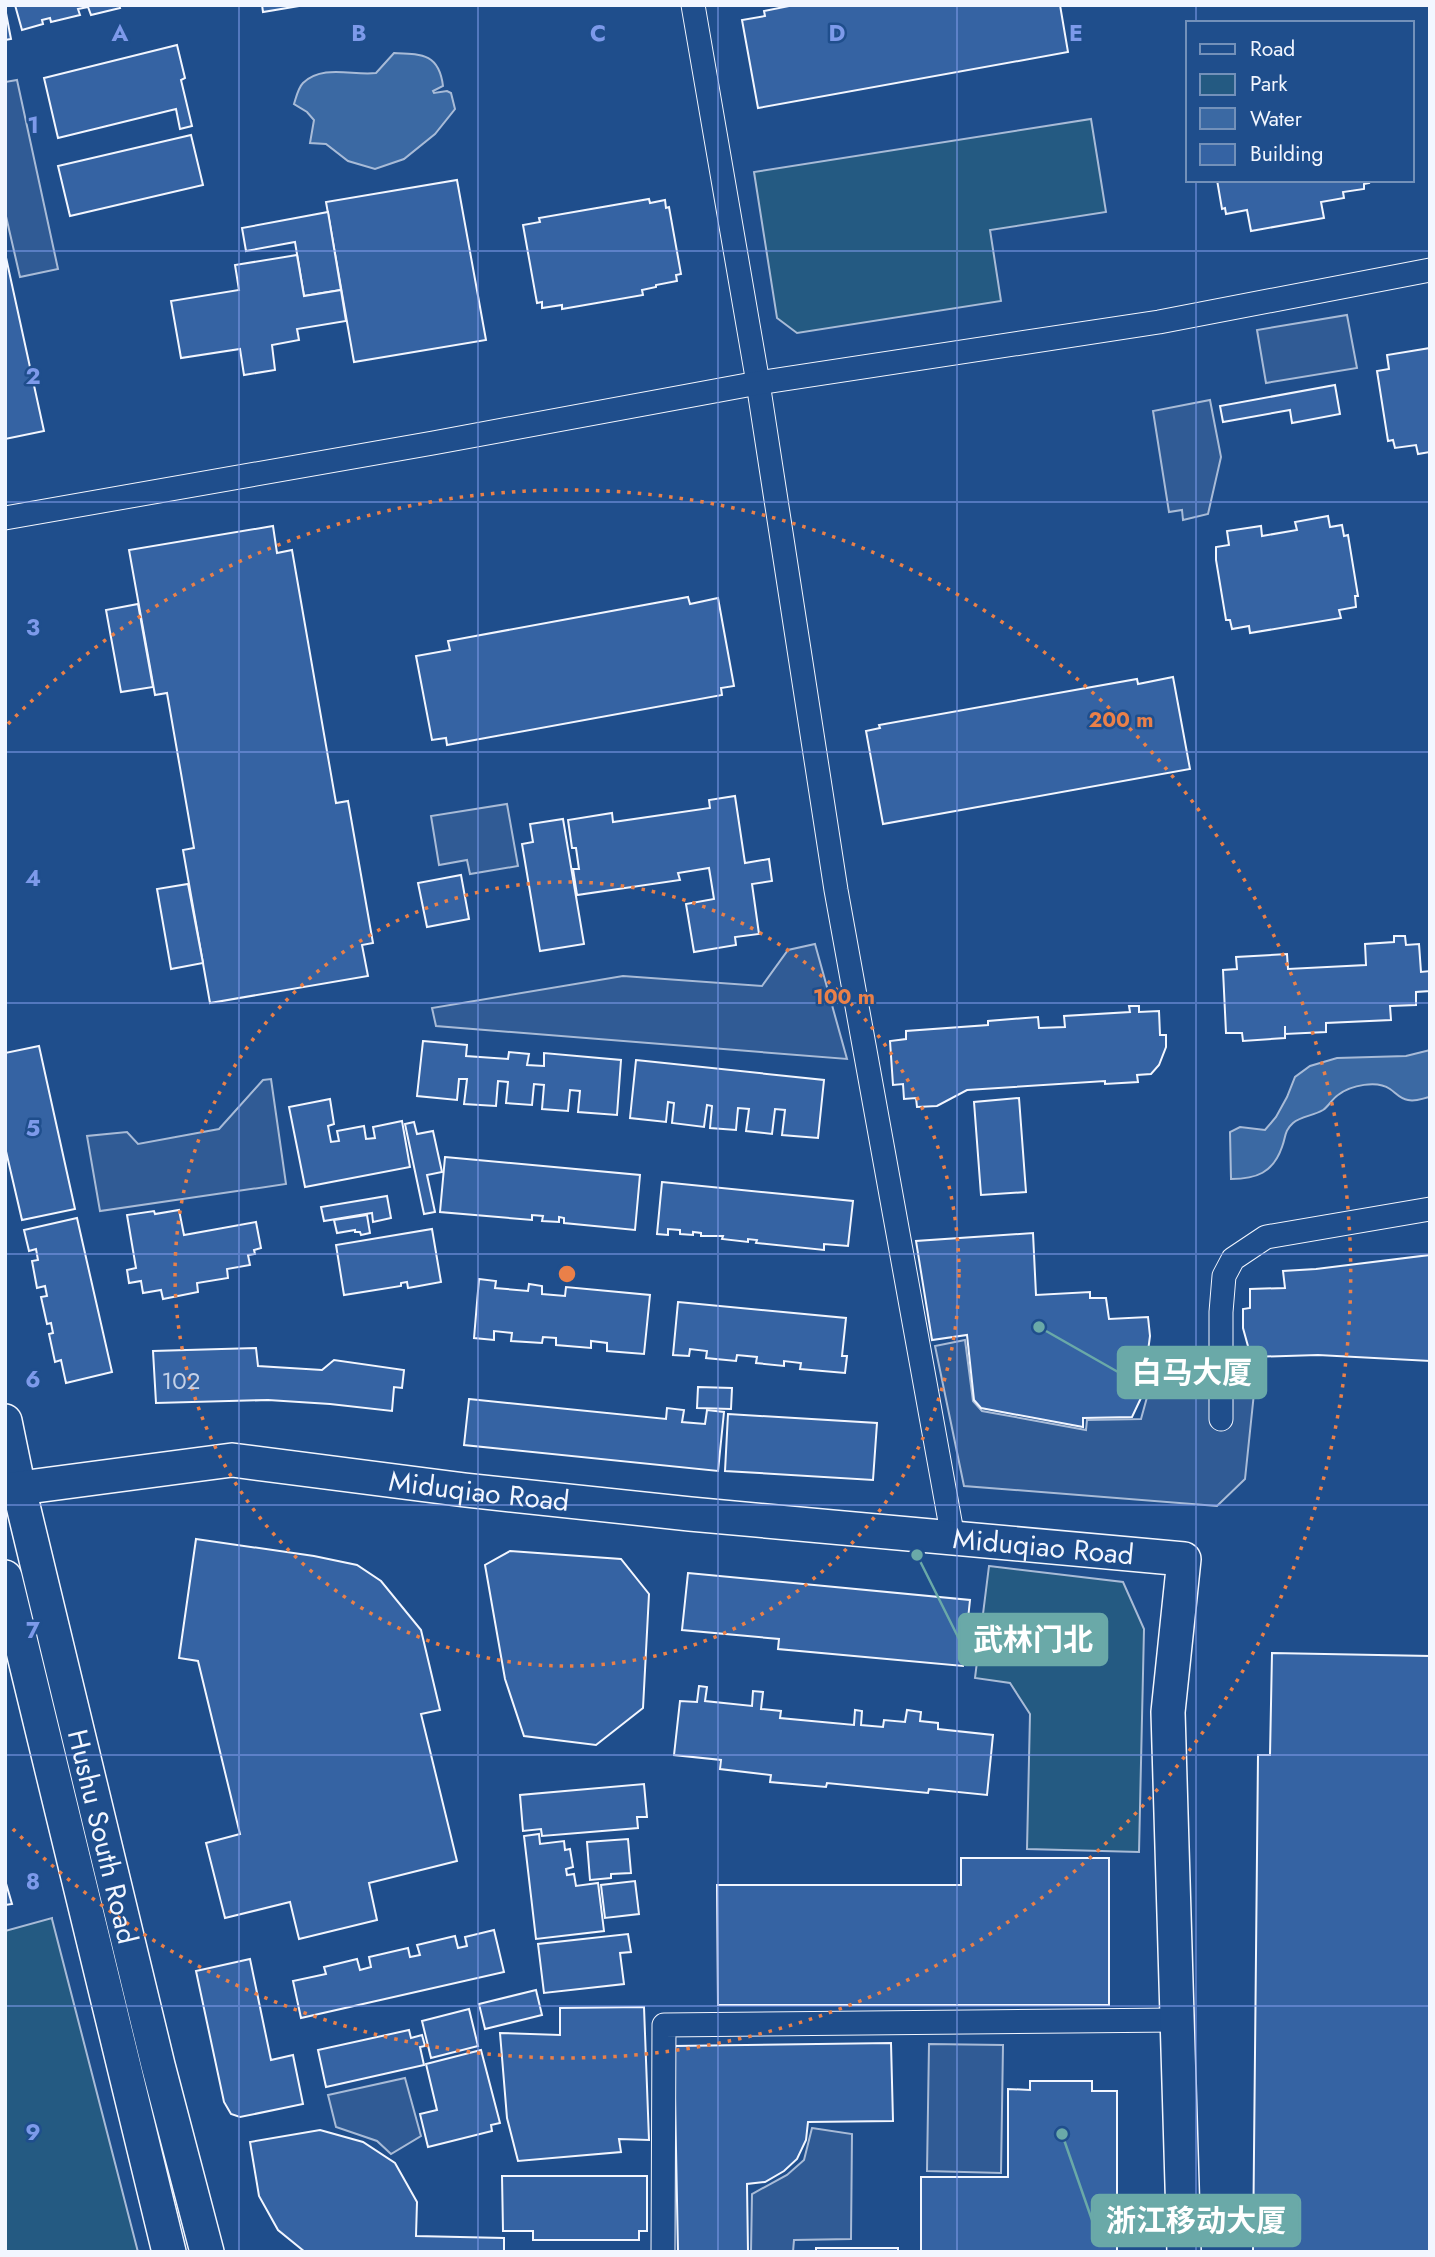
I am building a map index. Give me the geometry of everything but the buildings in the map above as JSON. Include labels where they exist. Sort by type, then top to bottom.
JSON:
[{"type":"street","points":[[693,5],[758,383],[835,883],[953,1538]]},
{"type":"street","points":[[5,517],[433,443],[758,383],[1159,322],[1430,270]]},
{"type":"street","points":[[1221,1419],[1221,1312],[1224,1276],[1233,1259],[1266,1237],[1430,1209]]},
{"type":"street","name":"Hushu South Road","points":[[5,1421],[12,1490],[207,2252]]},
{"type":"street","name":"Miduqiao Road","points":[[12,1490],[232,1460],[465,1490],[690,1514],[1184,1559],[1167,1712],[1184,2252]]},
{"type":"street","name":"Hushu South Road","points":[[5,1577],[169,2252]]},
{"type":"street","points":[[663,2252],[664,2025],[1177,2020]]},
{"type":"green space","points":[[1091,119],[1106,212],[990,230],[1001,301],[797,333],[777,318],[754,172]]},
{"type":"green space","points":[[989,1566],[1123,1582],[1144,1629],[1139,1852],[1027,1849],[1030,1714],[1010,1683],[975,1678]]},
{"type":"green space","points":[[52,1918],[138,2252],[5,2252],[5,1931]]},
{"type":"shaded area","points":[[17,80],[58,269],[20,277],[5,212],[5,82]]},
{"type":"shaded area","points":[[1347,315],[1357,368],[1266,383],[1257,330]]},
{"type":"shaded area","points":[[1210,400],[1221,457],[1208,514],[1183,520],[1182,510],[1169,512],[1153,411]]},
{"type":"shaded area","points":[[507,804],[518,866],[470,874],[467,860],[439,865],[431,816]]},
{"type":"shaded area","points":[[815,944],[847,1059],[436,1026],[432,1008],[623,976],[762,986],[788,950]]},
{"type":"shaded area","points":[[271,1079],[286,1184],[100,1211],[87,1136],[127,1132],[138,1144],[219,1129],[263,1080]]},
{"type":"shaded area","points":[[965,1340],[973,1401],[982,1411],[1086,1430],[1087,1420],[1141,1419],[1149,1390],[1254,1393],[1245,1479],[1217,1506],[964,1486],[935,1346]]},
{"type":"shaded area","points":[[929,2044],[1003,2045],[1001,2173],[927,2171]]},
{"type":"shaded area","points":[[405,2078],[421,2136],[391,2154],[377,2141],[336,2127],[328,2095]]},
{"type":"shaded area","points":[[812,2128],[852,2134],[851,2239],[794,2240],[793,2252],[751,2252],[752,2194],[787,2175],[804,2160]]},
{"type":"water","points":[[394,53],[420,55],[433,61],[441,75],[443,86],[433,91],[434,93],[451,93],[455,109],[435,134],[404,159],[375,169],[348,161],[326,144],[310,143],[314,120],[294,104],[303,83],[311,77],[329,72],[376,73]]},
{"type":"water","points":[[1430,1050],[1430,1097],[1414,1101],[1405,1099],[1385,1086],[1378,1085],[1350,1089],[1336,1097],[1323,1110],[1293,1123],[1287,1131],[1278,1156],[1268,1169],[1256,1176],[1231,1179],[1230,1132],[1240,1127],[1265,1130],[1276,1117],[1295,1077],[1310,1066],[1337,1058],[1406,1056]]},
{"type":"place","name":"白马大厦","points":[[1039,1327]]},
{"type":"place","name":"武林门北","points":[[917,1555]]},
{"type":"place","name":"浙江移动大厦","points":[[1062,2134]]}]
